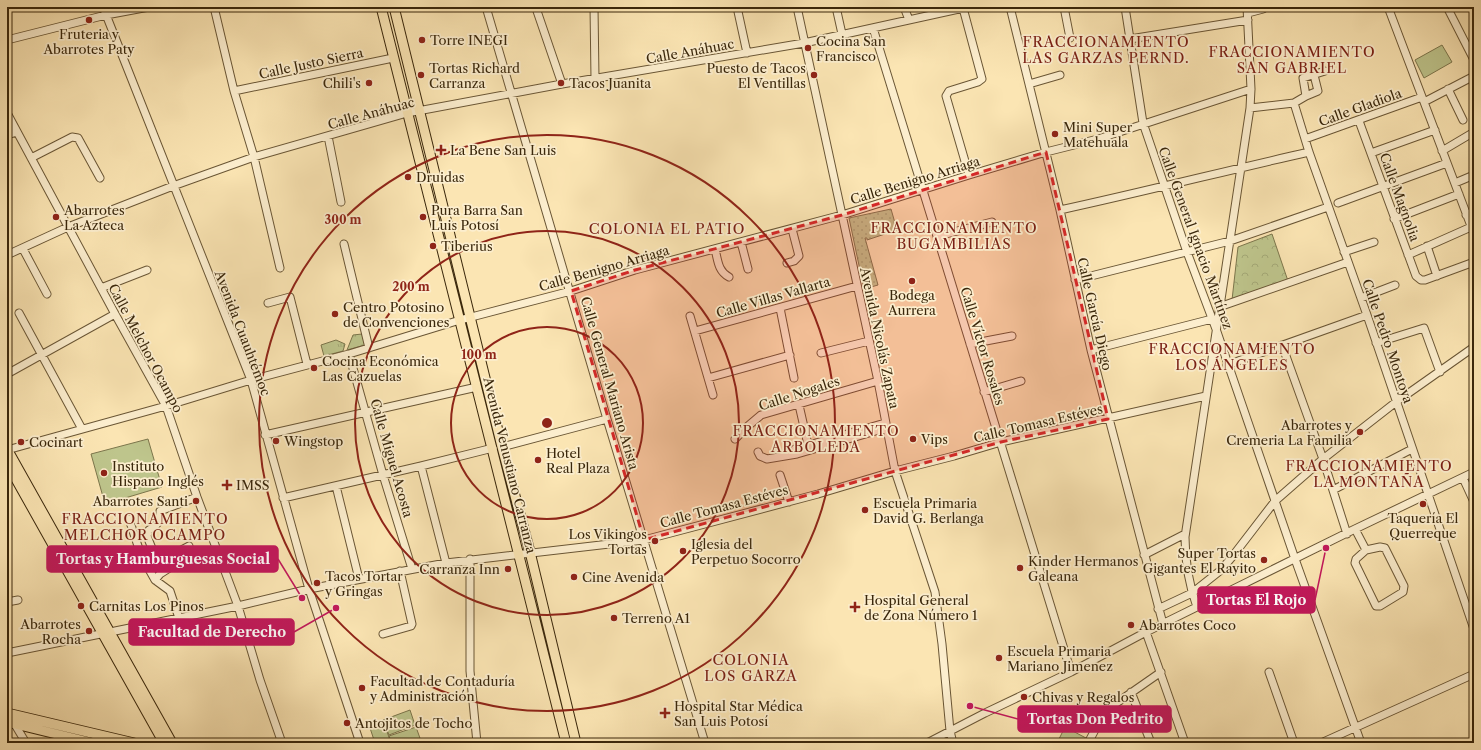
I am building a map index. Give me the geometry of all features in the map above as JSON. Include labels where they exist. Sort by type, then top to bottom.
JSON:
[{"type":"main road","name":"Avenida Venustiano Carranza","points":[[381,7],[566,743]]},
{"type":"main road","name":"Avenida Venustiano Carranza","points":[[394,7],[421,111],[502,447],[530,552],[576,743]]},
{"type":"main road","points":[[7,450],[107,634],[164,743]]},
{"type":"main road","points":[[7,463],[172,743]]},
{"type":"main road","points":[[9,716],[93,743]]},
{"type":"main road","points":[[9,716],[134,743]]},
{"type":"street","name":"Avenida Cuauhtémoc","points":[[103,7],[251,380],[308,589],[360,743]]},
{"type":"street","points":[[7,40],[106,15],[149,7]]},
{"type":"street","points":[[214,7],[234,91],[254,157],[280,268]]},
{"type":"street","name":"Calle General Mariano Arista","points":[[486,7],[571,291],[607,419],[705,743]]},
{"type":"street","points":[[594,7],[595,79]]},
{"type":"street","points":[[738,7],[747,53]]},
{"type":"street","name":"Avenida Nicolás Zapata","points":[[797,7],[878,381],[895,471],[935,592],[942,644],[950,731],[953,743]]},
{"type":"street","points":[[836,7],[842,34]]},
{"type":"street","points":[[904,7],[908,20]]},
{"type":"street","name":"Calle García Diego","points":[[1010,7],[1060,210],[1090,350],[1163,624]]},
{"type":"street","points":[[1064,7],[1070,38]]},
{"type":"street","name":"Calle General Ignacio Martínez","points":[[1125,7],[1143,123],[1187,252],[1216,329],[1227,365],[1295,560],[1361,743]]},
{"type":"street","points":[[1130,39],[1248,13],[1266,7]]},
{"type":"street","points":[[1388,7],[1474,234]]},
{"type":"street","points":[[1447,7],[1474,60]]},
{"type":"street","points":[[966,8],[982,79],[978,82],[949,90],[946,96],[969,175]]},
{"type":"street","name":"Calle Anáhuac","points":[[7,255],[23,249],[68,227],[173,186],[254,157],[407,113],[562,84],[804,43],[966,8]]},
{"type":"street","points":[[537,11],[562,84]]},
{"type":"street","points":[[1197,607],[1192,593],[1185,556],[1185,534],[1250,108],[1251,89],[1248,13]]},
{"type":"street","name":"Calle Víctor Rosales","points":[[873,28],[1071,672]]},
{"type":"street","name":"Calle Justo Sierra","points":[[234,91],[393,58]]},
{"type":"street","points":[[1306,96],[1303,78],[1326,71]]},
{"type":"street","points":[[1029,84],[1060,75]]},
{"type":"street","points":[[1250,108],[1294,103],[1318,91],[1314,75]]},
{"type":"street","name":"Calle Gladiola","points":[[1305,139],[1423,99],[1474,76]]},
{"type":"street","name":"Calle Benigno Arriaga","points":[[7,450],[166,406],[307,364],[349,354],[460,320],[571,291],[635,270],[842,215],[923,188],[1046,152],[1098,139],[1143,123],[1251,89]]},
{"type":"street","points":[[1448,89],[1463,120]]},
{"type":"street","name":"Calle Pedro Montoya","points":[[1294,103],[1308,152],[1367,315],[1474,629]]},
{"type":"street","name":"Calle Melchor Ocampo","points":[[7,113],[166,406],[197,497],[238,606],[260,680],[282,743]]},
{"type":"street","name":"Calle Magnolia","points":[[1359,120],[1416,276],[1421,280],[1438,276]]},
{"type":"street","points":[[1371,153],[1435,130]]},
{"type":"street","points":[[7,135],[17,132]]},
{"type":"street","points":[[1442,150],[1474,132]]},
{"type":"street","points":[[31,158],[72,136],[78,138],[100,178]]},
{"type":"street","points":[[328,136],[341,202]]},
{"type":"street","points":[[1060,210],[1164,187],[1240,167],[1308,152]]},
{"type":"street","points":[[1338,203],[1447,163]]},
{"type":"street","points":[[1454,183],[1474,175]]},
{"type":"street","points":[[1394,219],[1459,194]]},
{"type":"street","points":[[1074,280],[1230,241],[1328,207]]},
{"type":"street","points":[[1466,215],[1474,212]]},
{"type":"street","points":[[938,236],[992,222]]},
{"type":"street","points":[[1408,255],[1471,227]]},
{"type":"street","points":[[786,263],[794,261],[799,256],[792,228]]},
{"type":"street","points":[[741,242],[748,269]]},
{"type":"street","points":[[1344,252],[1374,242]]},
{"type":"street","points":[[344,244],[368,348]]},
{"type":"street","points":[[1427,246],[1438,276],[1474,262]]},
{"type":"street","points":[[23,249],[47,294]]},
{"type":"street","points":[[715,249],[719,268],[722,273],[729,277]]},
{"type":"street","points":[[1219,307],[1348,262]]},
{"type":"street","points":[[101,288],[147,270]]},
{"type":"street","name":"Calle Villas Vallarta","points":[[695,331],[857,286]]},
{"type":"street","points":[[1361,298],[1395,286]]},
{"type":"street","points":[[268,303],[290,297],[307,364]]},
{"type":"street","points":[[780,308],[794,378]]},
{"type":"street","points":[[19,313],[82,429]]},
{"type":"street","points":[[7,374],[115,314]]},
{"type":"street","points":[[1227,365],[1367,315]]},
{"type":"street","points":[[690,316],[713,395]]},
{"type":"street","points":[[1090,350],[1212,319]]},
{"type":"street","points":[[1376,343],[1424,328],[1440,372]]},
{"type":"street","points":[[970,344],[1012,336]]},
{"type":"street","points":[[821,353],[869,340]]},
{"type":"street","points":[[1282,345],[1323,459],[1347,534]]},
{"type":"street","points":[[1158,609],[1192,593],[1221,570],[1275,501],[1323,459],[1396,402],[1474,347]]},
{"type":"street","name":"Calle Miguel Acosta","points":[[349,354],[383,475],[412,569]]},
{"type":"street","points":[[708,378],[790,355]]},
{"type":"street","name":"Calle Nogales","points":[[735,439],[761,415],[878,381]]},
{"type":"street","points":[[984,392],[1021,381]]},
{"type":"street","points":[[265,435],[477,386]]},
{"type":"street","name":"Calle Tomasa Estéves","points":[[7,653],[107,634],[238,606],[308,589],[446,562],[644,540],[789,502],[1001,442],[1206,396]]},
{"type":"street","points":[[799,405],[809,448]]},
{"type":"street","points":[[502,447],[607,419]]},
{"type":"street","points":[[758,452],[760,456],[767,459],[787,455],[886,425]]},
{"type":"street","points":[[283,498],[492,448]]},
{"type":"street","points":[[1333,490],[1412,449]]},
{"type":"street","points":[[421,466],[446,562]]},
{"type":"street","points":[[928,743],[1071,672],[1146,632],[1474,472]]},
{"type":"street","points":[[780,475],[789,502]]},
{"type":"street","points":[[1463,478],[1474,502]]},
{"type":"street","points":[[336,486],[359,579]]},
{"type":"street","points":[[153,551],[147,536],[149,530],[158,525],[160,521],[160,511],[197,497]]},
{"type":"street","points":[[129,519],[141,555],[155,580],[170,591],[179,618]]},
{"type":"street","points":[[1355,529],[1366,550]]},
{"type":"street","points":[[1144,555],[1185,534]]},
{"type":"street","points":[[155,580],[160,574],[174,565],[172,555],[189,546]]},
{"type":"street","points":[[1380,546],[1384,548],[1404,586],[1403,592],[1380,606],[1376,606],[1355,563],[1356,559],[1366,550],[1380,546]]},
{"type":"street","points":[[470,560],[470,671],[477,743]]},
{"type":"street","points":[[383,634],[411,626],[412,624],[400,571]]},
{"type":"street","points":[[7,602],[18,600]]},
{"type":"street","points":[[1146,632],[1185,743]]},
{"type":"street","points":[[1088,743],[1105,711],[1161,672]]},
{"type":"street","points":[[1270,672],[1294,743]]},
{"type":"street","points":[[1321,743],[1474,674]]},
{"type":"street","points":[[1132,692],[1151,743]]},
{"type":"street","points":[[9,716],[26,743]]},
{"type":"highlighted area","points":[[1046,152],[1108,419],[1001,442],[644,540],[571,291],[635,270],[842,215]]},
{"type":"green space","points":[[1442,45],[1452,62],[1424,78],[1415,60]]},
{"type":"green space","points":[[891,209],[897,230],[867,240],[867,238],[865,238],[878,285],[864,289],[849,218]]},
{"type":"green space","points":[[1272,234],[1288,281],[1232,300],[1238,247]]},
{"type":"green space","points":[[362,334],[365,345],[347,350],[353,335]]},
{"type":"green space","points":[[336,340],[345,344],[343,351],[324,356],[321,345]]},
{"type":"green space","points":[[148,439],[162,487],[105,504],[91,454]]},
{"type":"green space","points":[[410,710],[415,725],[389,735],[383,720]]},
{"type":"green space","points":[[384,723],[391,743],[375,743],[370,728]]},
{"type":"green space","points":[[416,727],[421,741],[417,743],[392,743],[389,736]]},
{"type":"green space","points":[[1065,727],[1086,738],[1083,743],[1057,743]]},
{"type":"place","name":"Fruteria y Abarrotes Paty","points":[[89,20]]},
{"type":"place","name":"Torre INEGI","points":[[422,40]]},
{"type":"place","name":"Cocina San Francisco","points":[[808,48]]},
{"type":"place","name":"Tortas Richard Carranza","points":[[421,75]]},
{"type":"place","name":"Puesto de Tacos El Ventillas","points":[[814,75]]},
{"type":"place","name":"Chili's","points":[[369,83]]},
{"type":"place","name":"Tacos Juanita","points":[[561,83]]},
{"type":"place","name":"Mini Super Matehuala","points":[[1055,134]]},
{"type":"place","name":"La Bene San Luis","points":[[441,150]]},
{"type":"place","name":"Druidas","points":[[408,177]]},
{"type":"place","name":"Abarrotes La Azteca","points":[[56,217]]},
{"type":"place","name":"Pura Barra San Luis Potosí","points":[[423,217]]},
{"type":"place","name":"Tiberius","points":[[433,246]]},
{"type":"place","name":"Bodega Aurrera","points":[[912,281]]},
{"type":"place","name":"Centro Potosino de Convenciones","points":[[335,314]]},
{"type":"place","name":"Cocina Económica Las Cazuelas","points":[[314,368]]},
{"type":"place","name":"Abarrotes y Cremeria La Familia","points":[[1360,432]]},
{"type":"place","name":"Vips","points":[[913,439]]},
{"type":"place","name":"Wingstop","points":[[276,441]]},
{"type":"place","name":"Cocinart","points":[[21,442]]},
{"type":"place","name":"Hotel Real Plaza","points":[[538,460]]},
{"type":"place","name":"Instituto Hispano Inglés","points":[[104,473]]},
{"type":"place","name":"IMSS","points":[[227,485]]},
{"type":"place","name":"Abarrotes Santi","points":[[196,501]]},
{"type":"place","name":"Taquería El Querreque","points":[[1423,504]]},
{"type":"place","name":"Escuela Primaria David G. Berlanga","points":[[865,510]]},
{"type":"place","name":"Los Vikingos Tortas","points":[[655,541]]},
{"type":"place","name":"Tortas El Rojo","points":[[1326,548]]},
{"type":"place","name":"Iglesia del Perpetuo Socorro","points":[[683,551]]},
{"type":"place","name":"Super Tortas Gigantes El Rayito","points":[[1264,560]]},
{"type":"place","name":"Kinder Hermanos Galeana","points":[[1020,568]]},
{"type":"place","name":"Carranza Inn","points":[[508,569]]},
{"type":"place","name":"Cine Avenida","points":[[574,577]]},
{"type":"place","name":"Tacos Tortar y Gringas","points":[[317,583]]},
{"type":"place","name":"Tortas y Hamburguesas Social","points":[[302,598]]},
{"type":"place","name":"Carnitas Los Pinos","points":[[81,606]]},
{"type":"place","name":"Hospital General de Zona Número 1","points":[[855,607]]},
{"type":"place","name":"Facultad de Derecho","points":[[336,608]]},
{"type":"place","name":"Terreno A1","points":[[614,618]]},
{"type":"place","name":"Abarrotes Coco","points":[[1131,625]]},
{"type":"place","name":"Abarrotes Rocha","points":[[89,631]]},
{"type":"place","name":"Escuela Primaria Mariano Jimenez","points":[[999,658]]},
{"type":"place","name":"Facultad de Contaduría y Administración","points":[[362,688]]},
{"type":"place","name":"Chivas y Regalos","points":[[1024,697]]},
{"type":"place","name":"Tortas Don Pedrito","points":[[970,706]]},
{"type":"place","name":"Hospital Star Médica San Luis Potosí","points":[[665,713]]},
{"type":"place","name":"Antojitos de Tocho","points":[[347,723]]},
{"type":"district","name":"FRACCIONAMIENTO LAS GARZAS PERND.","points":[[1106,50]]},
{"type":"district","name":"FRACCIONAMIENTO SAN GABRIEL","points":[[1292,60]]},
{"type":"district","name":"COLONIA EL PATIO","points":[[667,229]]},
{"type":"district","name":"FRACCIONAMIENTO BUGAMBILIAS","points":[[954,236]]},
{"type":"district","name":"FRACCIONAMIENTO LOS ÁNGELES","points":[[1232,358]]},
{"type":"district","name":"FRACCIONAMIENTO ARBOLEDA","points":[[816,440]]},
{"type":"district","name":"FRACCIONAMIENTO LA MONTAÑA","points":[[1369,474]]},
{"type":"district","name":"FRACCIONAMIENTO MELCHOR OCAMPO","points":[[145,528]]},
{"type":"district","name":"COLONIA LOS GARZA","points":[[751,668]]}]
